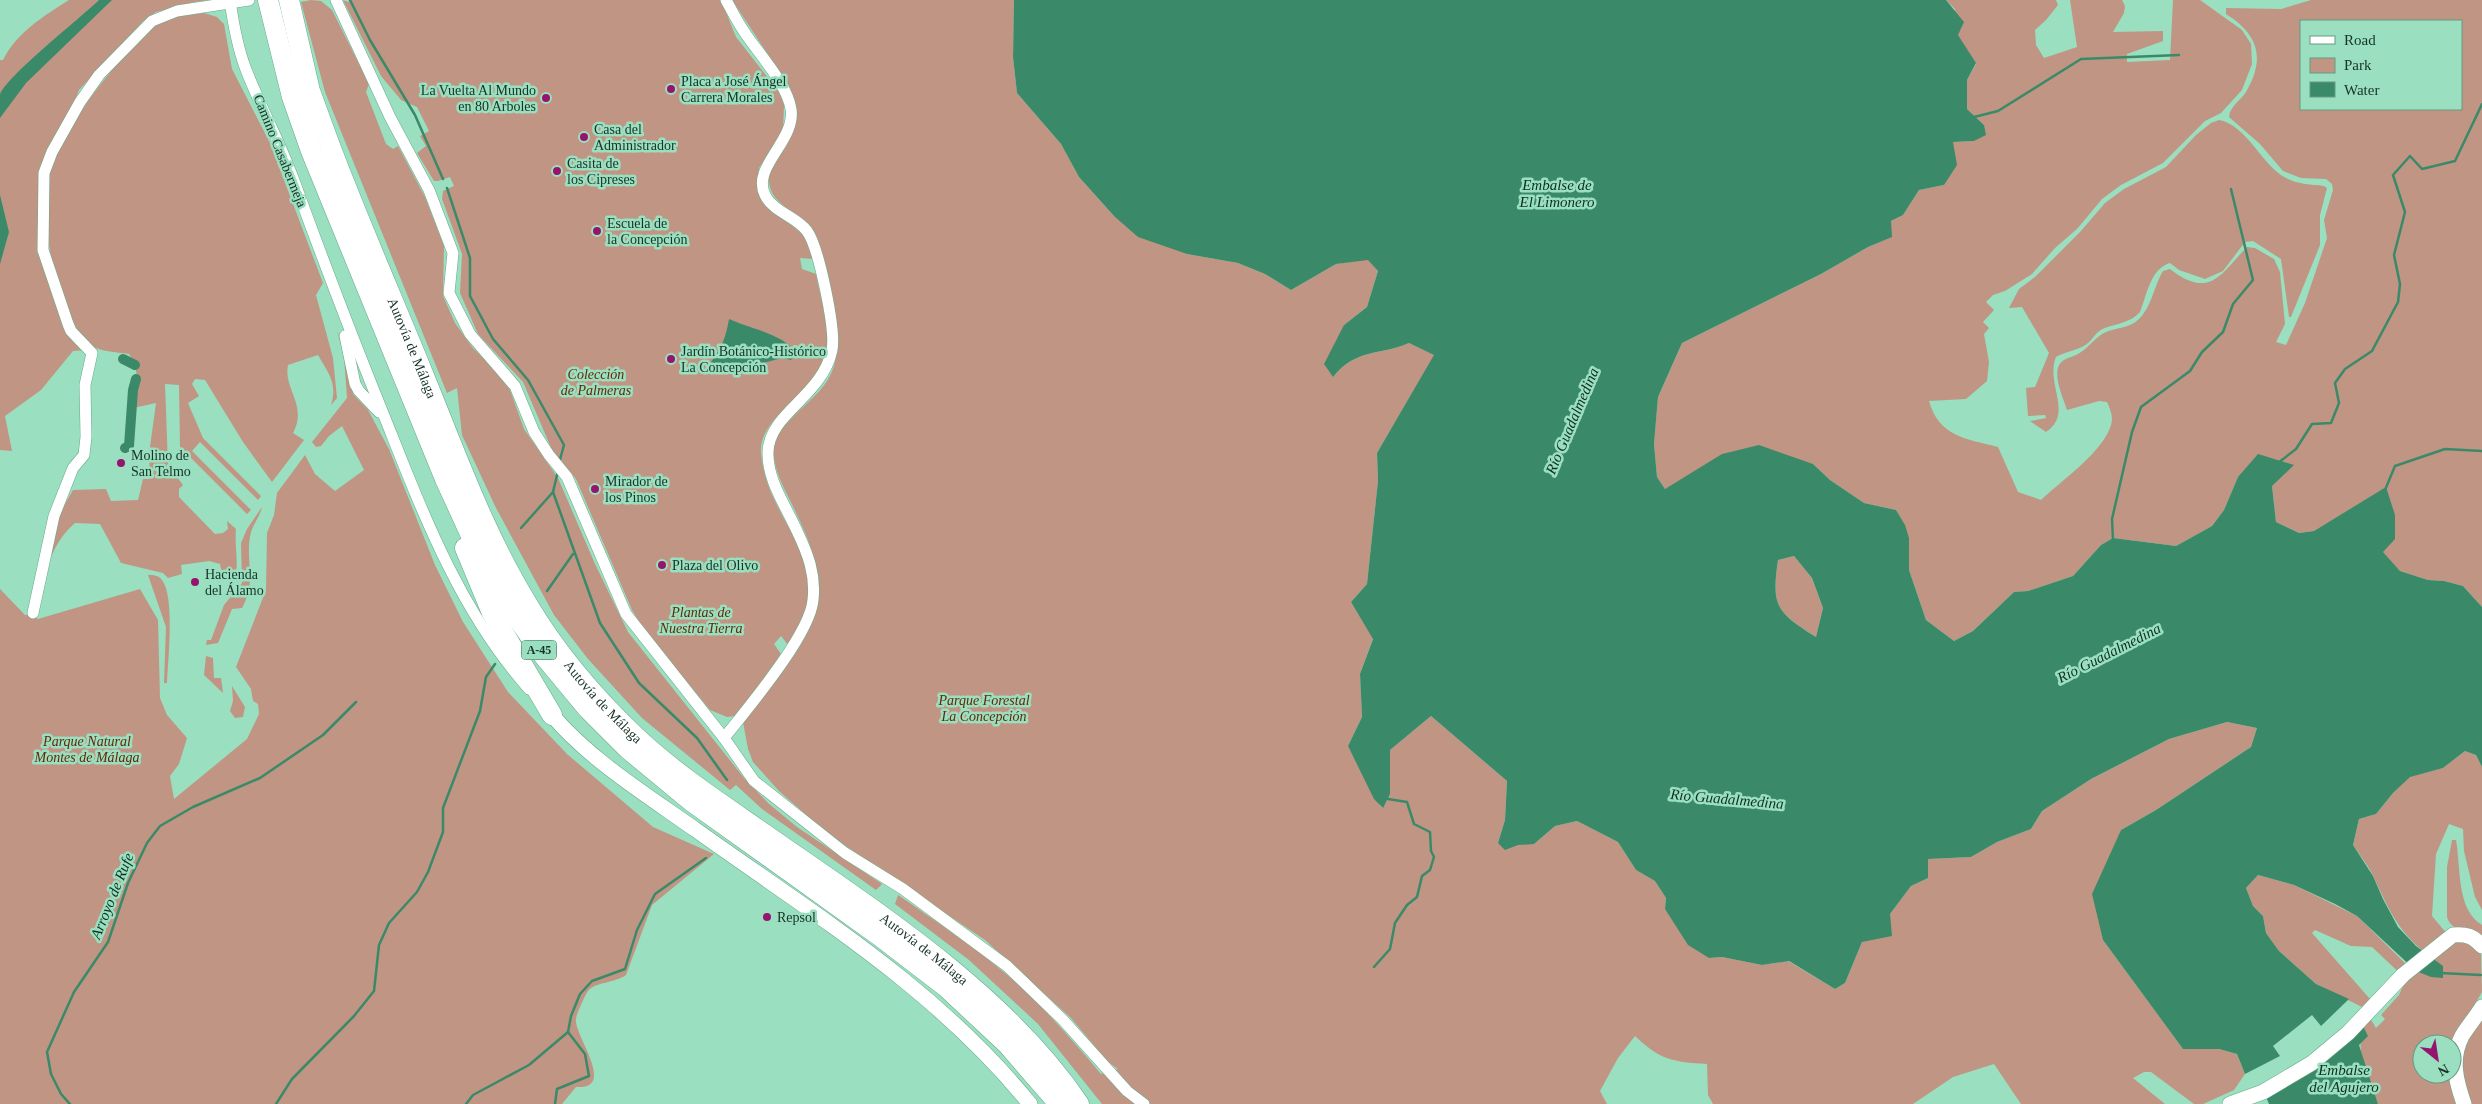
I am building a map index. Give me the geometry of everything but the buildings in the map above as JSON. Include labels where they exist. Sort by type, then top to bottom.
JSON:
[{"type":"highway","name":"Autovía de Málaga","points":[[268,0],[292,97],[311,151],[445,479],[478,551],[514,613],[544,656],[588,709],[628,749],[691,801],[881,937],[946,987],[1007,1044],[1059,1104]]},
{"type":"highway","name":"Autovía de Málaga","points":[[289,0],[310,92],[461,467],[495,544],[527,604],[555,647],[608,708],[643,742],[698,788],[892,924],[959,976],[1018,1032],[1068,1087],[1079,1104]]},
{"type":"highway","points":[[445,479],[454,516],[489,604],[511,648],[552,715]]},
{"type":"highway","points":[[608,708],[642,729],[702,776],[904,919],[979,979],[1074,1077],[1092,1104]]},
{"type":"street","points":[[33,613],[54,516],[73,468],[84,454],[86,437],[86,385],[92,353],[71,331],[43,250],[44,174],[52,152],[80,102],[99,75],[152,21],[177,11],[249,0]]},
{"type":"street","points":[[336,0],[390,117],[429,190],[453,253],[450,293],[470,334],[515,386],[534,432],[549,455],[567,477],[626,614],[724,738],[754,781],[786,808],[846,853],[903,889],[1007,966],[1063,1020],[1127,1092],[1144,1104]]},
{"type":"street","points":[[724,738],[788,653],[809,617],[813,602],[812,570],[806,549],[776,489],[770,471],[768,443],[778,422],[816,385],[826,371],[832,349],[818,255],[813,242],[806,229],[777,208],[765,195],[763,181],[766,167],[790,130],[791,109],[783,89],[743,31],[726,0]]},
{"type":"street","name":"Camino Casabermeja","points":[[230,2],[236,38],[245,67],[290,170],[337,300],[355,384],[364,397],[376,406],[389,427],[433,532],[472,612],[508,666],[552,715]]},
{"type":"street","points":[[552,715],[574,738],[628,781],[870,953],[929,999],[980,1046],[1030,1104]]},
{"type":"street","points":[[2230,1104],[2262,1092],[2312,1064],[2348,1033],[2403,976],[2454,935],[2464,934],[2475,938],[2482,946]]},
{"type":"street","points":[[2464,1104],[2455,1077],[2456,1054],[2462,1036],[2482,1007]]},
{"type":"green space","points":[[69,0],[210,0],[194,2],[156,12],[143,21],[79,90],[69,117],[40,173],[37,252],[86,350],[73,351],[41,390],[5,416],[12,451],[0,450],[0,60],[3,60],[23,33]]},
{"type":"green space","name":"Jardín Botánico-Histórico La Concepción","points":[[343,0],[348,2],[351,0],[721,0],[736,37],[779,92],[784,105],[783,132],[759,168],[758,184],[789,223],[802,234],[809,244],[814,259],[800,258],[802,269],[816,274],[828,337],[826,356],[821,369],[769,427],[763,439],[761,451],[766,477],[775,501],[798,545],[806,567],[809,590],[804,616],[788,645],[781,636],[774,644],[781,654],[736,716],[727,717],[710,710],[643,628],[632,610],[576,479],[552,450],[523,382],[478,334],[460,293],[462,254],[442,199],[443,191],[454,186],[450,177],[434,181],[417,153],[426,146],[420,136],[429,131],[417,107],[401,100],[381,76]]},
{"type":"green space","name":"Parque Forestal La Concepción","points":[[732,0],[1014,0],[1013,57],[1017,93],[1061,144],[1079,177],[1114,216],[1187,254],[1238,263],[1265,274],[1291,290],[1336,264],[1368,259],[1378,271],[1367,307],[1344,325],[1333,377],[1350,361],[1409,343],[1435,355],[1377,453],[1378,481],[1367,584],[1351,602],[1373,638],[1360,674],[1362,717],[1348,746],[1382,808],[1390,794],[1390,750],[1431,716],[1507,781],[1505,820],[1498,843],[1534,844],[1555,826],[1577,821],[1618,842],[1636,870],[1655,881],[1666,898],[1665,909],[1709,958],[1722,957],[1762,965],[1788,961],[1835,989],[1845,983],[1862,942],[1890,914],[1911,886],[1928,878],[1928,859],[1971,857],[1997,842],[2031,829],[2042,811],[2091,779],[2169,739],[2227,722],[2257,728],[2251,747],[2156,810],[2121,830],[2103,940],[2183,1049],[2219,1049],[2237,1054],[2245,1074],[2234,1090],[2203,1104],[2194,1104],[2151,1072],[2144,1072],[2133,1078],[2165,1104],[2021,1104],[1994,1064],[1953,1077],[1913,1104],[1713,1104],[1708,1095],[1707,1064],[1676,1061],[1660,1055],[1635,1036],[1618,1058],[1600,1091],[1607,1104],[1102,1104],[1038,1024],[969,960],[895,904],[898,895],[942,925],[1012,979],[1047,1013],[1101,1074],[1118,1069],[1108,1062],[1071,1018],[985,940],[828,834],[779,791],[753,762],[748,749],[743,722],[779,677],[802,642],[811,625],[817,607],[819,590],[819,580],[812,551],[777,472],[774,444],[776,437],[783,427],[815,396],[827,381],[835,363],[837,343],[827,275],[817,238],[808,224],[775,198],[769,182],[770,171],[774,161],[793,133],[796,121],[796,106],[790,88]]},
{"type":"green space","points":[[1946,0],[2056,0],[2058,5],[2035,30],[2036,45],[2044,58],[2077,47],[2070,0],[2122,0],[2125,6],[2124,13],[2113,32],[2163,31],[2163,41],[2127,54],[2127,62],[2170,60],[2173,0],[2200,0],[2242,30],[2251,44],[2252,64],[2242,90],[2221,113],[2205,121],[2163,163],[2121,185],[2102,199],[2077,229],[2055,248],[2032,274],[2005,291],[1993,295],[1986,302],[1994,310],[1983,322],[1989,328],[1984,334],[1989,362],[1987,381],[1966,399],[1929,401],[1934,413],[1947,429],[1965,438],[1998,447],[2018,492],[2041,500],[2098,448],[2105,438],[2112,421],[2107,402],[2099,401],[2067,410],[2058,384],[2057,376],[2060,364],[2064,360],[2077,355],[2104,333],[2131,325],[2139,319],[2150,302],[2163,271],[2170,269],[2196,283],[2206,283],[2222,273],[2247,247],[2255,248],[2274,259],[2280,272],[2285,324],[2276,342],[2286,345],[2305,303],[2327,238],[2324,220],[2333,190],[2332,184],[2326,179],[2301,178],[2283,171],[2260,144],[2229,117],[2231,110],[2246,92],[2252,80],[2257,58],[2256,48],[2252,39],[2237,22],[2226,14],[2226,8],[2281,9],[2311,0],[2482,0],[2482,607],[2463,586],[2444,581],[2428,580],[2400,571],[2382,552],[2386,488],[2314,531],[2299,533],[2276,522],[2272,486],[2238,477],[2224,510],[2212,526],[2176,546],[2113,538],[2101,545],[2073,576],[2028,591],[2014,592],[1973,631],[1954,641],[1926,620],[1909,570],[1909,538],[1896,510],[1864,503],[1830,480],[1813,464],[1684,480],[1665,489],[1657,477],[1654,444],[1658,397],[1682,343],[1891,237],[1891,221],[1903,215],[1919,190],[1944,185],[1953,142],[1974,141],[1984,125],[1967,109],[1967,80],[1976,64],[1957,35],[1955,9]]},
{"type":"green space","points":[[321,1],[332,10],[369,84],[366,92],[386,144],[393,149],[398,146],[425,197],[444,246],[443,296],[455,323],[472,347],[492,367],[510,390],[524,429],[558,478],[595,564],[628,632],[744,778],[768,803],[797,827],[882,884],[876,890],[762,809],[736,785],[730,790],[642,718],[588,659],[554,615],[496,508],[462,435],[457,388],[447,393],[325,92],[301,2]]},
{"type":"green space","points":[[204,13],[217,17],[224,24],[232,69],[270,143],[323,283],[316,295],[333,358],[337,398],[331,405],[333,384],[318,355],[288,365],[287,374],[298,414],[293,433],[304,440],[272,482],[243,442],[205,380],[195,379],[192,384],[199,396],[188,403],[203,438],[261,496],[258,500],[200,442],[192,451],[251,510],[247,514],[180,447],[179,385],[165,384],[168,465],[183,485],[179,489],[179,497],[215,534],[223,533],[228,529],[227,521],[236,529],[237,568],[234,579],[224,574],[220,564],[209,561],[181,565],[182,574],[168,578],[163,573],[121,563],[100,524],[75,523],[64,534],[52,554],[43,576],[57,518],[73,490],[106,489],[111,501],[138,500],[143,479],[149,479],[150,447],[156,403],[133,408],[137,374],[129,354],[93,347],[83,338],[71,318],[57,281],[50,253],[46,203],[49,171],[55,155],[78,115],[109,74],[140,39],[153,27],[165,20]]},
{"type":"green space","points":[[2219,120],[2229,123],[2238,130],[2278,173],[2300,183],[2327,188],[2320,215],[2320,245],[2291,317],[2289,317],[2281,259],[2253,241],[2245,242],[2223,271],[2205,279],[2179,270],[2170,263],[2163,266],[2150,283],[2140,312],[2136,316],[2128,321],[2102,329],[2084,346],[2056,357],[2054,377],[2059,407],[2058,416],[2054,425],[2046,432],[2030,421],[2046,418],[2045,415],[2028,416],[2026,388],[2035,387],[2049,353],[2022,307],[2009,308],[2019,289],[2035,277],[2081,231],[2105,203],[2124,189],[2166,167],[2196,135],[2211,123]]},
{"type":"green space","name":"Parque Natural Montes de Málaga","points":[[337,331],[347,355],[353,394],[368,410],[389,449],[435,565],[463,622],[508,692],[567,754],[653,827],[714,854],[652,905],[626,975],[595,986],[587,993],[576,1019],[591,1060],[594,1071],[593,1080],[588,1086],[576,1087],[562,1104],[0,1104],[0,589],[25,615],[31,615],[38,619],[140,589],[158,620],[160,698],[167,715],[187,738],[179,764],[170,776],[174,799],[247,739],[259,714],[258,704],[253,701],[251,689],[236,667],[266,590],[267,533],[274,515],[277,493],[305,455],[315,474],[335,491],[364,470],[342,426],[329,436],[321,446],[316,447],[312,442],[347,398],[344,356]]},
{"type":"green space","points":[[262,507],[251,532],[249,542],[250,579],[247,598],[242,608],[232,609],[218,643],[206,645],[207,640],[211,640],[224,605],[242,583],[241,543],[247,529]]},
{"type":"green space","points":[[1794,556],[1812,578],[1823,608],[1816,637],[1785,614],[1777,598],[1776,576],[1778,560]]},
{"type":"green space","points":[[148,575],[159,577],[166,588],[170,614],[167,683],[164,683],[166,627]]},
{"type":"green space","points":[[206,656],[213,658],[214,678],[221,678],[223,693],[204,675]]},
{"type":"green space","points":[[232,686],[245,707],[243,717],[235,718],[230,711],[233,701]]},
{"type":"green space","points":[[2465,751],[2476,755],[2482,767],[2482,910],[2475,897],[2464,851],[2463,829],[2449,824],[2436,854],[2432,916],[2453,941],[2465,942],[2481,954],[2482,992],[2458,1034],[2412,1034],[2412,1084],[2452,1084],[2459,1104],[2378,1104],[2363,1060],[2361,1037],[2364,1027],[2370,1018],[2376,1028],[2385,1019],[2381,1015],[2399,995],[2406,979],[2372,947],[2351,946],[2315,930],[2312,933],[2370,999],[2362,1007],[2316,984],[2279,951],[2266,933],[2263,916],[2253,906],[2246,888],[2258,875],[2294,885],[2357,916],[2407,965],[2432,958],[2412,941],[2397,922],[2385,902],[2370,869],[2353,845],[2359,819],[2376,814],[2410,776],[2443,768]]},
{"type":"green space","points":[[2452,840],[2456,840],[2464,898],[2474,918],[2482,925],[2482,937],[2456,928],[2449,922],[2447,917],[2447,867]]},
{"type":"green space","points":[[2482,1017],[2482,1104],[2470,1104],[2463,1079],[2462,1059],[2464,1049]]},
{"type":"water","points":[[99,0],[112,0],[26,83],[0,118],[0,95],[15,75]]},
{"type":"water","name":"Embalse de El Limonero","points":[[1014,0],[1946,0],[1964,22],[1958,35],[1976,63],[1967,80],[1967,109],[1984,125],[1986,135],[1974,141],[1953,142],[1957,165],[1944,185],[1919,190],[1903,215],[1891,221],[1892,237],[1868,247],[1821,274],[1682,343],[1658,397],[1654,444],[1657,477],[1665,489],[1722,454],[1759,445],[1813,464],[1830,480],[1864,503],[1896,510],[1905,525],[1909,538],[1909,570],[1926,620],[1954,641],[1973,631],[2014,592],[2028,591],[2073,576],[2101,545],[2113,538],[2176,546],[2212,526],[2224,510],[2238,477],[2258,454],[2294,465],[2272,486],[2276,522],[2299,533],[2314,531],[2386,487],[2395,515],[2395,539],[2383,552],[2400,571],[2428,580],[2444,581],[2463,586],[2482,607],[2482,767],[2476,755],[2465,751],[2443,768],[2410,777],[2393,793],[2376,814],[2359,819],[2353,845],[2373,876],[2398,927],[2416,946],[2443,966],[2443,978],[2431,977],[2416,971],[2357,916],[2294,885],[2258,875],[2246,888],[2253,906],[2263,916],[2266,933],[2279,951],[2316,984],[2349,999],[2321,1026],[2312,1015],[2273,1046],[2280,1056],[2245,1074],[2237,1054],[2219,1049],[2183,1049],[2103,940],[2092,894],[2121,830],[2156,810],[2251,747],[2257,728],[2227,722],[2169,739],[2091,779],[2042,811],[2031,829],[1997,842],[1971,857],[1928,859],[1928,878],[1911,886],[1890,914],[1892,936],[1862,942],[1845,983],[1835,989],[1789,961],[1762,965],[1722,957],[1709,958],[1688,945],[1665,909],[1666,898],[1655,881],[1636,870],[1618,842],[1577,821],[1555,826],[1534,844],[1518,845],[1505,850],[1498,843],[1505,820],[1507,781],[1431,716],[1390,750],[1390,794],[1383,808],[1374,799],[1348,746],[1362,717],[1360,674],[1373,639],[1351,602],[1367,584],[1378,481],[1377,453],[1434,355],[1409,343],[1350,361],[1333,377],[1324,364],[1344,325],[1367,307],[1378,271],[1368,260],[1336,264],[1291,290],[1265,274],[1238,263],[1187,254],[1138,237],[1114,216],[1079,177],[1061,144],[1017,93],[1013,57]],"holes":[[[1794,556],[1812,578],[1823,608],[1816,637],[1793,621],[1780,607],[1776,588],[1778,560]]]},
{"type":"water","points":[[0,195],[9,232],[0,264]]},
{"type":"water","points":[[729,319],[776,337],[791,347],[796,354],[791,360],[782,358],[732,371],[711,362],[723,342]]},
{"type":"water","name":"Embalse del Agujero","points":[[2363,1026],[2368,1036],[2359,1045],[2378,1104],[2269,1104],[2266,1097]]},
{"type":"waterway","points":[[350,0],[370,40],[415,115],[443,179]]},
{"type":"waterway","points":[[1974,117],[1998,111],[2081,59],[2179,55]]},
{"type":"waterway","points":[[2278,463],[2296,449],[2312,424],[2331,423],[2339,403],[2335,383],[2345,369],[2372,351],[2398,302],[2400,284],[2394,255],[2405,212],[2393,175],[2410,156],[2422,169],[2455,161],[2482,104]]},
{"type":"waterway","points":[[447,188],[470,258],[470,296],[493,339],[528,380],[564,445],[559,463]]},
{"type":"waterway","points":[[2113,540],[2112,519],[2132,432],[2141,407],[2190,371],[2202,352],[2223,332],[2233,304],[2253,280],[2231,189]]},
{"type":"waterway","points":[[123,359],[135,365]]},
{"type":"waterway","points":[[125,448],[129,446],[133,390],[136,379]]},
{"type":"waterway","points":[[2385,490],[2395,466],[2445,449],[2482,451]]},
{"type":"waterway","points":[[558,471],[553,492],[600,623],[639,683],[697,738],[727,780]]},
{"type":"waterway","name":"Arroyo de Rufe","points":[[521,528],[553,492]]},
{"type":"waterway","points":[[547,591],[573,554]]},
{"type":"waterway","points":[[276,1104],[292,1079],[354,1016],[374,991],[379,945],[389,923],[417,892],[428,872],[443,832],[443,808],[480,711],[486,677],[495,664]]},
{"type":"waterway","name":"Arroyo de Rufe","points":[[70,1104],[61,1094],[51,1074],[47,1052],[74,992],[108,942],[128,883],[147,843],[160,826],[193,807],[260,778],[323,735],[356,702]]},
{"type":"waterway","points":[[1374,967],[1390,949],[1395,923],[1407,905],[1417,897],[1422,876],[1430,870],[1434,857],[1431,851],[1430,832],[1414,824],[1407,802],[1388,799],[1386,796]]},
{"type":"waterway","points":[[466,1104],[473,1095],[529,1065],[568,1032],[571,1016],[580,994],[592,981],[625,969],[637,930],[655,894],[706,858]]},
{"type":"waterway","points":[[2440,973],[2481,975]]},
{"type":"waterway","points":[[555,1104],[557,1089],[589,1076],[585,1054],[568,1032]]},
{"type":"place","name":"Placa a José Ángel Carrera Morales","points":[[671,89]]},
{"type":"place","name":"La Vuelta Al Mundo en 80 Arboles","points":[[546,98]]},
{"type":"place","name":"Casa del Administrador","points":[[584,137]]},
{"type":"place","name":"Casita de los Cipreses","points":[[557,171]]},
{"type":"place","name":"Escuela de la Concepción","points":[[597,231]]},
{"type":"place","name":"Jardín Botánico-Histórico La Concepción","points":[[671,359]]},
{"type":"place","name":"Molino de San Telmo","points":[[121,463]]},
{"type":"place","name":"Mirador de los Pinos","points":[[595,489]]},
{"type":"place","name":"Plaza del Olivo","points":[[662,565]]},
{"type":"place","name":"Hacienda del Álamo","points":[[195,582]]},
{"type":"place","name":"Repsol","points":[[767,917]]},
{"type":"park label","name":"Colección de Palmeras","points":[[596,382]]},
{"type":"park label","name":"Plantas de Nuestra Tierra","points":[[701,620]]},
{"type":"water label","name":"Río Guadalmedina","points":[[1572,421]]},
{"type":"water label","name":"Río Guadalmedina","points":[[2109,653]]},
{"type":"water label","name":"Río Guadalmedina","points":[[1727,799]]}]
